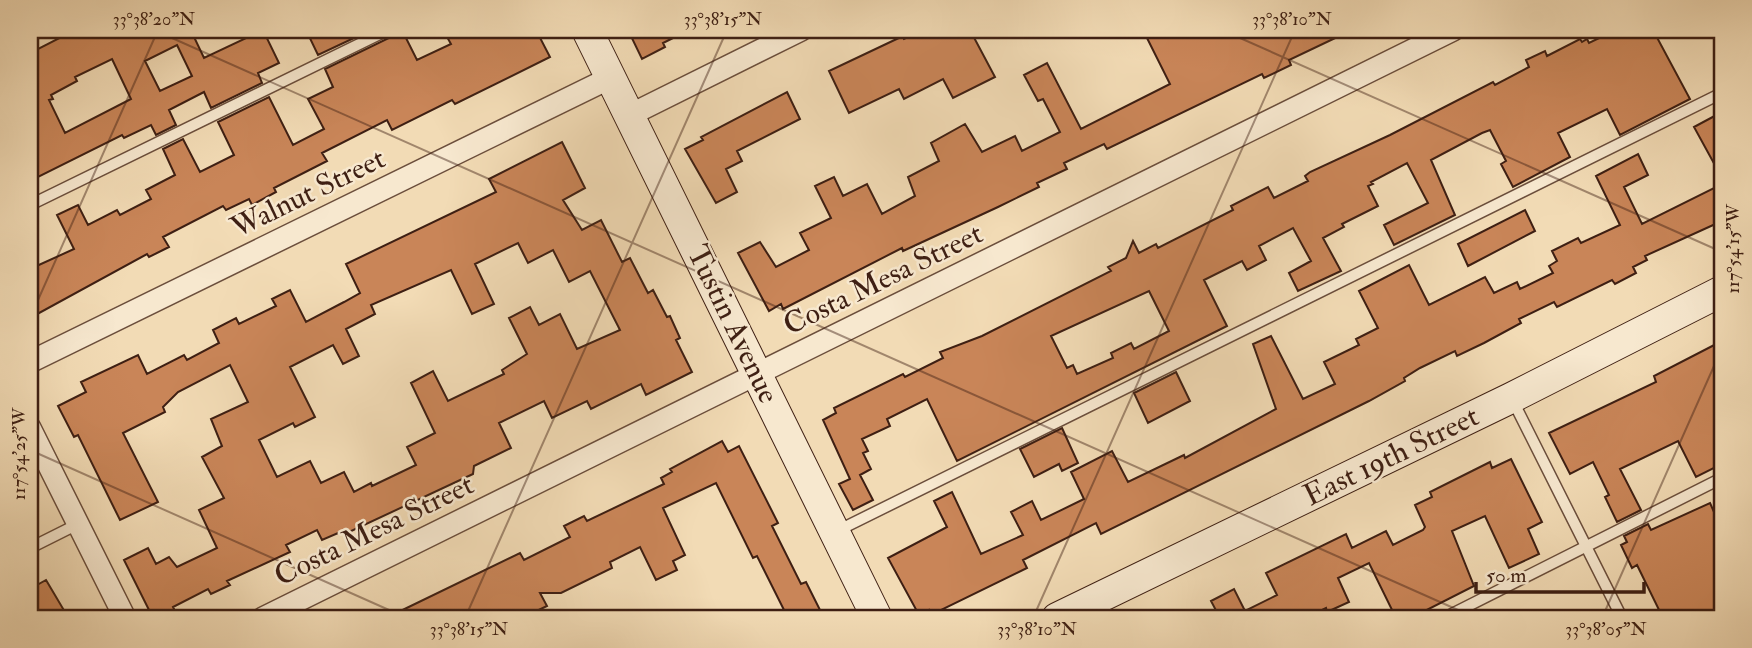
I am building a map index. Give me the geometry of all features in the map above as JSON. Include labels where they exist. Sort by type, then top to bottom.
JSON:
[{"type":"street","name":"Tustin Avenue","points":[[587,30],[632,114],[877,618]]},
{"type":"street","points":[[632,114],[801,30]]},
{"type":"street","name":"Costa Mesa Street","points":[[263,618],[1453,30]]},
{"type":"street","name":"Walnut Street","points":[[30,362],[612,77]]},
{"type":"street","name":"East 19th Street","points":[[1057,618],[1511,398],[1722,291]]},
{"type":"street","points":[[30,428],[125,618]]},
{"type":"lane","points":[[30,205],[388,30]]},
{"type":"lane","points":[[835,532],[1722,93]]},
{"type":"lane","points":[[1511,398],[1622,618]]},
{"type":"lane","points":[[1444,618],[1722,478]]},
{"type":"lane","points":[[30,548],[78,524]]},
{"type":"building","points":[[75,30],[208,30],[194,37],[204,58],[263,30],[279,63],[258,73],[262,83],[211,108],[204,92],[169,110],[176,125],[156,135],[151,125],[124,138],[122,135],[38,177],[30,160],[30,53]],"holes":[[[177,45],[192,76],[160,91],[145,61]],[[112,59],[131,99],[65,133],[49,100],[53,99],[51,95],[77,81],[75,77]]]},
{"type":"building","points":[[306,30],[371,30],[318,55]]},
{"type":"building","points":[[396,30],[402,30],[417,60],[451,44],[447,37],[461,30],[536,30],[550,57],[455,104],[452,100],[392,130],[387,120],[322,153],[327,161],[274,188],[276,192],[252,205],[249,199],[226,210],[223,206],[163,237],[169,247],[149,257],[147,254],[30,318],[30,269],[74,249],[57,215],[78,205],[88,225],[117,210],[120,215],[151,199],[146,190],[175,175],[163,149],[183,139],[200,172],[234,155],[218,122],[269,97],[293,145],[324,129],[308,99],[333,87],[325,69],[391,37]]},
{"type":"building","points":[[628,30],[689,30],[663,43],[665,47],[642,59]]},
{"type":"building","points":[[924,30],[970,30],[995,77],[953,98],[943,79],[904,99],[899,89],[849,113],[829,71],[903,36],[904,39]]},
{"type":"building","points":[[1143,30],[1352,30],[1289,60],[1291,65],[1264,78],[1262,74],[1107,149],[1104,144],[1064,163],[1067,169],[1037,183],[1039,187],[998,207],[903,251],[902,248],[783,309],[781,304],[769,311],[738,253],[760,242],[776,267],[809,250],[800,233],[831,218],[815,186],[834,177],[843,196],[867,184],[882,214],[915,196],[908,177],[939,161],[931,143],[965,124],[982,152],[1015,136],[1022,151],[1060,132],[1043,99],[1038,101],[1024,75],[1047,63],[1081,129],[1170,84]]},
{"type":"building","points":[[1616,30],[1653,30],[1690,99],[1620,135],[1607,109],[1558,133],[1570,157],[1513,187],[1501,164],[1506,161],[1490,130],[1482,133],[1431,160],[1455,215],[1394,245],[1384,225],[1428,203],[1407,163],[1368,186],[1378,206],[1342,224],[1344,227],[1323,238],[1341,271],[1298,291],[1289,273],[1311,261],[1293,228],[1259,246],[1266,260],[1247,270],[1242,261],[1204,280],[1227,326],[957,461],[927,399],[887,419],[890,426],[862,439],[868,451],[863,453],[871,469],[860,475],[873,500],[853,510],[839,484],[850,479],[823,420],[836,413],[834,408],[903,374],[905,377],[943,358],[940,352],[982,336],[1111,271],[1108,267],[1126,258],[1133,241],[1139,253],[1156,244],[1158,248],[1233,210],[1231,206],[1268,187],[1274,198],[1308,181],[1305,176],[1310,172],[1529,67],[1526,60],[1545,51],[1547,56],[1580,39],[1582,42],[1587,39],[1589,43]],"holes":[[[1149,291],[1169,331],[1134,349],[1131,343],[1111,353],[1113,358],[1077,374],[1073,365],[1067,368],[1051,336]]]},
{"type":"building","points":[[787,92],[800,119],[737,151],[742,161],[726,169],[737,192],[716,203],[685,149],[703,140],[701,137]]},
{"type":"building","points":[[1722,112],[1722,178],[1694,127]]},
{"type":"building","points":[[562,142],[585,188],[563,200],[582,230],[601,220],[622,262],[630,258],[648,293],[653,290],[667,317],[670,316],[680,338],[676,340],[692,372],[646,395],[641,384],[591,409],[587,401],[552,418],[544,401],[499,423],[511,448],[474,466],[473,474],[347,533],[345,530],[322,540],[317,530],[286,545],[290,552],[227,581],[230,585],[211,594],[208,589],[173,607],[176,613],[165,618],[153,618],[124,560],[148,548],[156,564],[169,557],[177,567],[217,548],[199,510],[224,498],[202,457],[222,446],[211,419],[248,402],[230,365],[178,392],[163,407],[165,412],[123,433],[158,502],[120,520],[78,435],[74,437],[58,406],[86,392],[81,382],[138,355],[147,374],[184,355],[187,360],[219,343],[213,330],[236,318],[239,324],[276,306],[272,299],[290,290],[306,322],[344,302],[360,293],[346,264],[496,192],[489,179]],"holes":[[[518,243],[528,263],[553,250],[569,282],[590,271],[620,330],[577,349],[560,314],[539,325],[530,307],[509,318],[527,354],[502,370],[504,374],[448,401],[433,371],[411,383],[435,433],[407,447],[416,465],[354,492],[344,472],[321,483],[310,461],[277,477],[259,440],[293,423],[295,427],[315,417],[290,367],[333,345],[343,364],[359,356],[346,329],[375,314],[371,305],[451,270],[472,314],[494,304],[475,264]]]},
{"type":"building","points":[[1638,154],[1648,175],[1624,187],[1642,224],[1722,184],[1722,221],[1645,256],[1647,260],[1633,267],[1636,273],[1615,284],[1612,280],[1557,307],[1554,302],[1519,319],[1521,323],[1484,343],[1457,356],[1455,351],[1420,368],[1404,378],[1405,381],[1369,401],[1101,534],[1096,523],[1023,560],[1027,568],[931,615],[929,610],[919,615],[888,558],[947,527],[934,501],[952,492],[981,554],[1023,535],[1011,512],[1032,501],[1041,520],[1084,499],[1071,472],[1112,451],[1128,482],[1184,455],[1185,458],[1276,409],[1253,344],[1271,336],[1303,399],[1335,384],[1324,362],[1359,345],[1356,339],[1378,328],[1359,291],[1409,265],[1429,305],[1485,277],[1494,293],[1517,282],[1520,289],[1553,273],[1549,266],[1557,261],[1552,251],[1578,238],[1581,243],[1620,225],[1596,176]]},
{"type":"building","points":[[1525,210],[1535,231],[1468,266],[1458,244]]},
{"type":"building","points":[[1722,341],[1722,464],[1696,477],[1678,441],[1620,469],[1641,510],[1617,522],[1605,497],[1609,495],[1593,462],[1570,474],[1549,433],[1656,382],[1654,376]]},
{"type":"building","points":[[1176,372],[1190,401],[1148,423],[1134,393]]},
{"type":"building","points":[[1062,428],[1078,463],[1062,471],[1059,464],[1034,477],[1020,449]]},
{"type":"building","points":[[722,441],[728,452],[739,446],[778,523],[772,526],[801,584],[806,582],[824,618],[788,618],[757,556],[753,558],[716,483],[663,508],[685,555],[673,561],[677,570],[656,580],[640,547],[610,562],[612,568],[561,593],[540,593],[547,606],[522,618],[386,618],[520,553],[524,560],[570,537],[564,526],[584,516],[587,521],[664,484],[661,478],[672,472],[670,469]]},
{"type":"building","points":[[1511,459],[1542,522],[1528,529],[1539,554],[1509,568],[1485,516],[1452,531],[1474,586],[1411,618],[1396,618],[1369,563],[1338,578],[1349,602],[1327,612],[1326,608],[1306,618],[1220,618],[1211,601],[1234,589],[1245,611],[1277,595],[1266,573],[1346,534],[1352,548],[1386,531],[1393,545],[1423,530],[1425,527],[1415,505],[1432,497],[1430,492],[1490,462],[1492,468]]},
{"type":"building","points":[[1710,503],[1722,530],[1722,611],[1708,618],[1663,618],[1637,565],[1632,568],[1621,545],[1627,542],[1624,536],[1648,524],[1651,530]]},
{"type":"building","points":[[46,580],[65,612],[54,618],[41,618],[32,601],[35,599],[30,589]]}]
